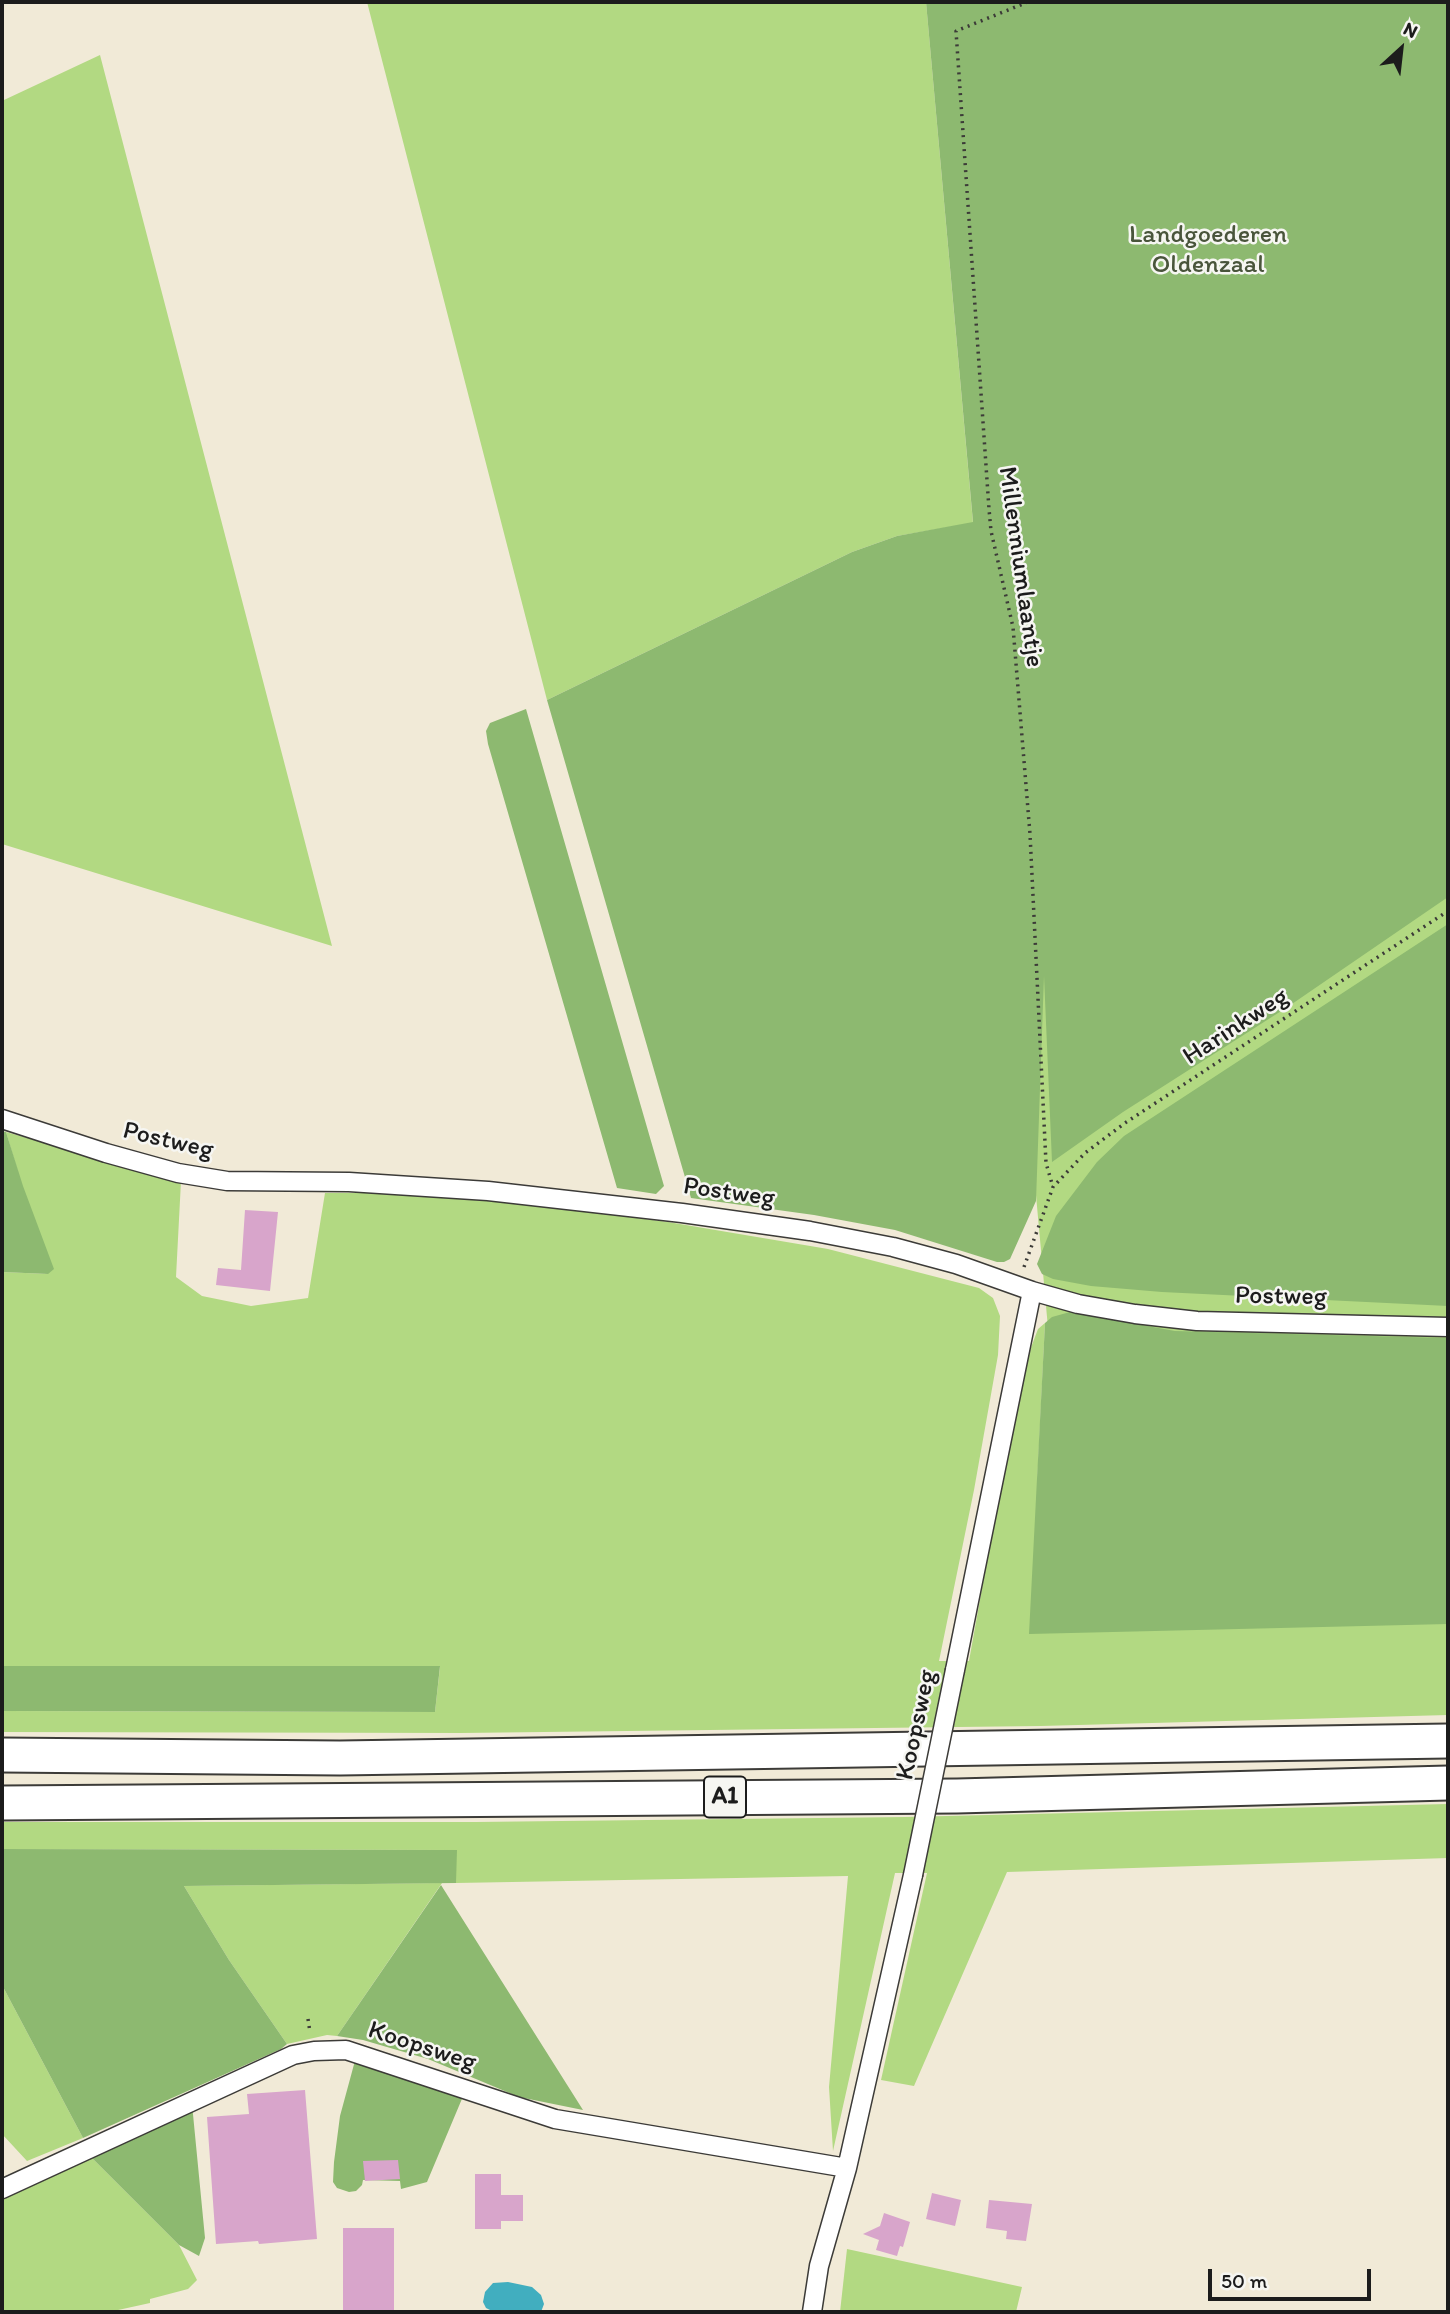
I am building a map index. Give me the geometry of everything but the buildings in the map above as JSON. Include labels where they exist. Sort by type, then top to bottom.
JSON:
[{"type":"highway","name":"A1","points":[[2,1755],[340,1758],[1448,1741]]},
{"type":"highway","name":"A1","points":[[2,1803],[957,1796],[1448,1783]]},
{"type":"street","name":"Postweg","points":[[2,1119],[178,1173],[227,1181],[349,1182],[488,1191],[810,1231],[893,1247],[956,1264],[1025,1289],[1078,1304],[1124,1312],[1196,1321],[1448,1327]]},
{"type":"street","name":"Koopsweg","points":[[812,2312],[819,2266],[847,2168],[913,1875],[955,1670],[1025,1289]]},
{"type":"street","name":"Koopsweg","points":[[2,2189],[293,2055],[346,2050],[555,2119],[847,2168]]},
{"type":"path","name":"Millenniumlaantje","points":[[1028,2],[956,31],[990,520],[1013,628],[1030,834],[1046,1163],[1052,1187]]},
{"type":"path","name":"Harinkweg","points":[[1052,1187],[1085,1153],[1125,1123],[1448,911]]},
{"type":"path","points":[[1025,1289],[1052,1187]]},
{"type":"green space","points":[[367,2],[926,2],[973,523],[897,536],[852,552],[547,700]]},
{"type":"green space","name":"Landgoederen Oldenzaal","points":[[926,2],[1448,2],[1448,897],[1289,1006],[1123,1112],[1052,1162],[1044,976],[1036,1201],[1010,1259],[1004,1262],[895,1230],[814,1215],[691,1198],[547,700],[852,552],[897,536],[973,522]]},
{"type":"green space","points":[[1448,2],[1448,1715],[1041,1726],[461,1733],[2,1732],[2,1711],[435,1712],[440,1667],[2,1666],[2,1272],[48,1274],[6,1132],[181,1181],[176,1277],[202,1296],[251,1306],[308,1298],[325,1193],[386,1193],[538,1205],[668,1222],[828,1249],[979,1288],[993,1298],[1000,1316],[998,1355],[939,1661],[969,1661],[1027,1358],[1038,1329],[1045,1323],[1037,1486],[1049,1339],[1015,963]]},
{"type":"green space","points":[[100,55],[332,946],[2,844],[2,96],[4,100]]},
{"type":"green space","points":[[526,709],[664,1186],[656,1194],[617,1188],[488,744],[486,731],[490,723]]},
{"type":"green space","points":[[1448,924],[1448,1306],[1162,1292],[1091,1286],[1053,1279],[1042,1274],[1037,1264],[1056,1216],[1097,1162],[1124,1136]]},
{"type":"green space","points":[[2,1131],[6,1132],[54,1269],[48,1274],[2,1272]]},
{"type":"green space","points":[[1070,1312],[1175,1331],[1448,1338],[1448,1624],[1029,1634],[1045,1323],[1052,1317]]},
{"type":"green space","points":[[2,1666],[440,1666],[435,1712],[2,1711]]},
{"type":"green space","points":[[1448,1804],[1448,1858],[1007,1872],[914,2086],[881,2080],[927,1873],[895,1873],[833,2151],[829,2087],[848,1876],[456,1883],[456,1850],[2,1849],[2,1822],[476,1822],[905,1817]]},
{"type":"green space","points":[[2,1849],[457,1850],[456,1883],[184,1886],[229,1960],[287,2044],[83,2138],[2,1985]]},
{"type":"green space","points":[[442,1883],[337,2036],[327,2035],[287,2044],[229,1960],[184,1886]]},
{"type":"green space","points":[[441,1885],[583,2110],[519,2097],[428,2059],[363,2040],[337,2036]]},
{"type":"green space","points":[[2,1985],[83,2138],[27,2161],[2,2134]]},
{"type":"green space","points":[[356,2057],[464,2094],[427,2182],[401,2189],[400,2181],[363,2180],[356,2191],[349,2192],[337,2188],[333,2182],[340,2116]]},
{"type":"green space","points":[[192,2104],[205,2238],[199,2256],[179,2245],[88,2154]]},
{"type":"green space","points":[[88,2154],[179,2245],[197,2280],[188,2289],[150,2299],[150,2303],[109,2312],[2,2312],[2,2191]]},
{"type":"green space","points":[[847,2249],[1022,2287],[1016,2312],[840,2312]]},
{"type":"water","points":[[508,2282],[532,2287],[541,2295],[544,2304],[541,2312],[494,2312],[486,2308],[483,2302],[485,2292],[493,2283]]}]
